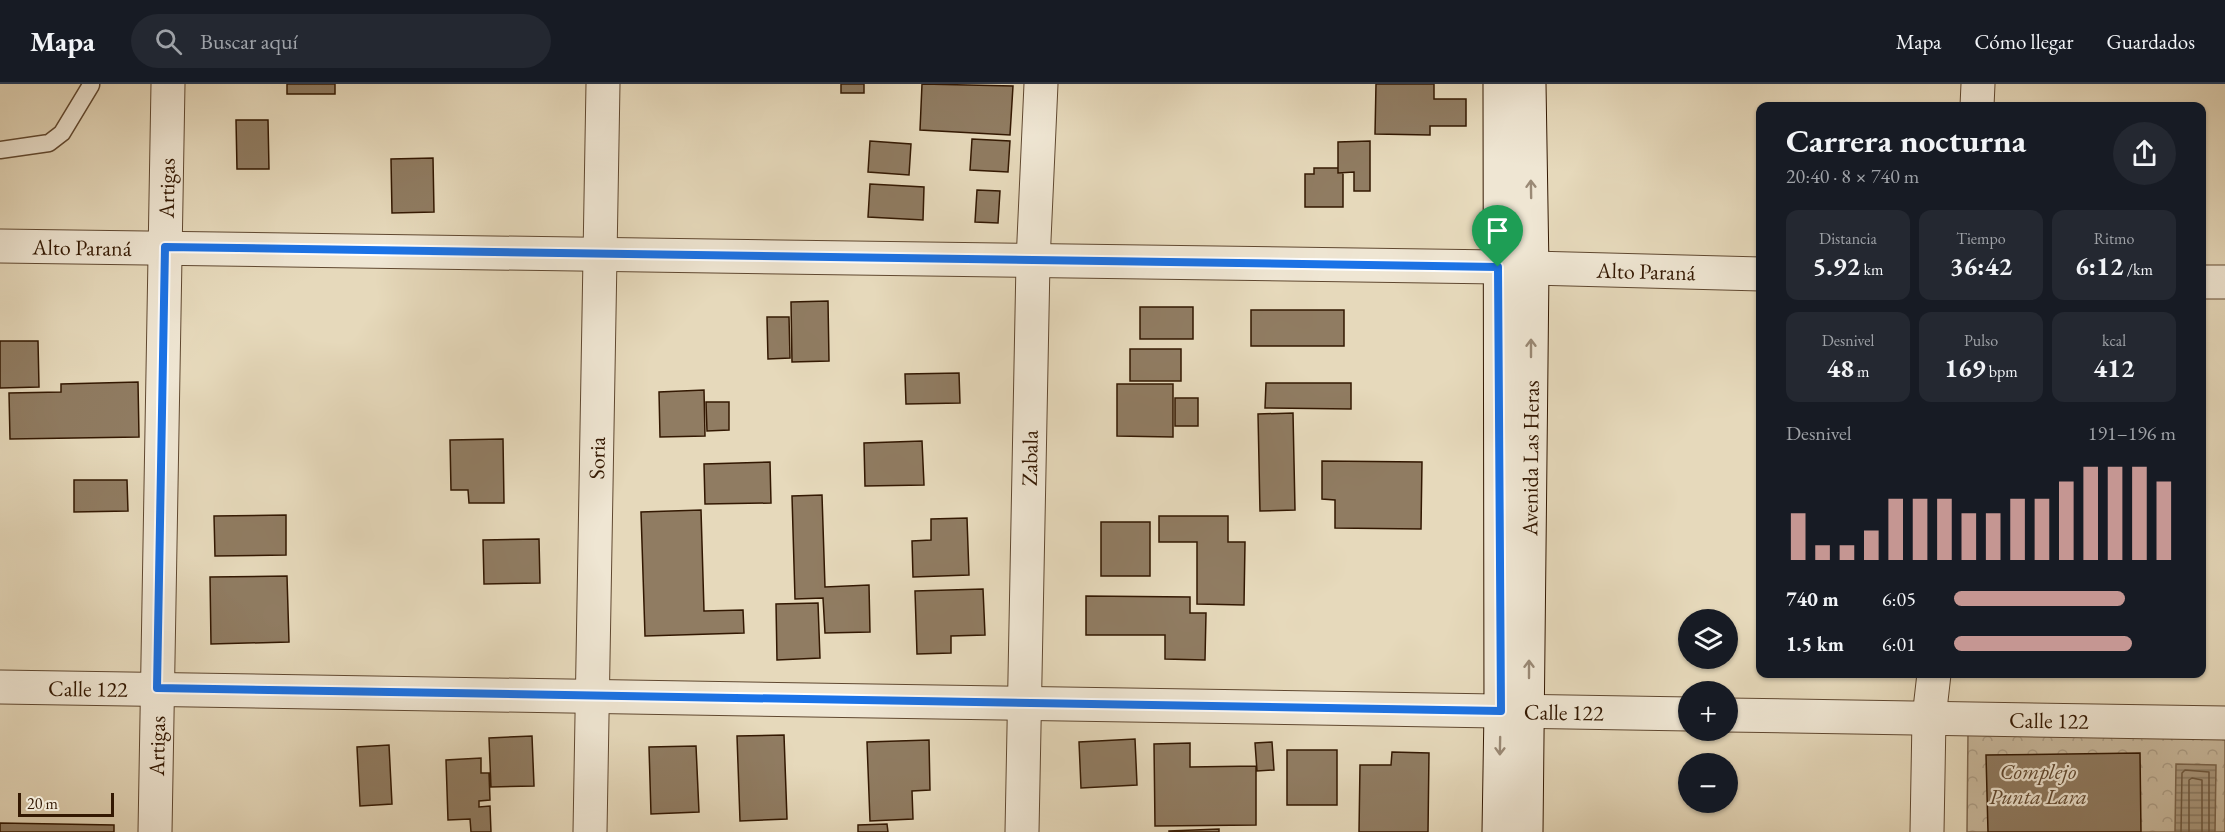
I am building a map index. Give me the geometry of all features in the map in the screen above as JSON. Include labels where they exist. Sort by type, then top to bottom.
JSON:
[{"type":"street","name":"Artigas","points":[[155,832],[168,84]]},
{"type":"street","name":"Soria","points":[[590,832],[603,84]]},
{"type":"street","name":"Zabala","points":[[1023,832],[1033,262],[1041,84]]},
{"type":"street","name":"Avenida Las Heras","points":[[1500,84],[1498,267],[1515,711],[1526,832]]},
{"type":"street","name":"Avenida Las Heras","points":[[1499,832],[1515,711],[1532,268],[1529,84]]},
{"type":"street","points":[[1977,102],[1978,84]]},
{"type":"street","name":"Alto Paraná","points":[[0,246],[1498,267]]},
{"type":"street","name":"Alto Paraná","points":[[1532,268],[1756,274]]},
{"type":"street","points":[[2206,282],[2225,282]]},
{"type":"street","points":[[1927,832],[1929,718],[1934,678]]},
{"type":"street","name":"Calle 122","points":[[0,687],[1678,714]]},
{"type":"street","name":"Calle 122","points":[[1738,715],[2225,723]]},
{"type":"lane","points":[[0,150],[49,143],[62,133],[91,85]]},
{"type":"green space","name":"Complejo Punta Lara","points":[[1968,733],[2225,735],[2225,832],[1967,832]]},
{"type":"water","points":[[2176,764],[2216,765],[2215,832],[2175,832]]},
{"type":"building","points":[[287,84],[335,84],[335,94],[287,94]]},
{"type":"building","points":[[841,84],[864,84],[864,93],[841,93]]},
{"type":"building","points":[[922,84],[1013,86],[1010,135],[920,130]]},
{"type":"building","points":[[1376,84],[1434,84],[1434,99],[1466,99],[1466,126],[1430,126],[1430,135],[1375,134]]},
{"type":"building","points":[[236,120],[268,120],[269,169],[237,169]]},
{"type":"building","points":[[972,139],[1010,141],[1008,172],[970,170]]},
{"type":"building","points":[[870,141],[911,144],[909,175],[868,172]]},
{"type":"building","points":[[1370,141],[1370,191],[1354,191],[1354,172],[1338,173],[1338,142]]},
{"type":"building","points":[[433,158],[434,212],[392,213],[391,159]]},
{"type":"building","points":[[1314,168],[1338,168],[1338,173],[1343,173],[1343,207],[1305,207],[1305,174],[1314,174]]},
{"type":"building","points":[[870,184],[924,187],[923,220],[868,217]]},
{"type":"building","points":[[977,190],[1000,191],[998,223],[975,222]]},
{"type":"building","points":[[828,301],[829,361],[792,362],[791,302]]},
{"type":"building","points":[[1140,307],[1193,307],[1193,339],[1140,339]]},
{"type":"building","points":[[1251,310],[1344,310],[1344,346],[1251,346]]},
{"type":"building","points":[[767,317],[789,317],[790,358],[768,359]]},
{"type":"building","points":[[0,341],[38,341],[39,387],[0,388]]},
{"type":"building","points":[[1130,349],[1181,349],[1181,381],[1130,381]]},
{"type":"building","points":[[959,373],[960,403],[906,404],[905,374]]},
{"type":"building","points":[[138,382],[139,437],[10,439],[9,393],[61,392],[61,384]]},
{"type":"building","points":[[1266,383],[1351,383],[1351,409],[1265,408]]},
{"type":"building","points":[[1117,384],[1173,384],[1173,437],[1117,436]]},
{"type":"building","points":[[704,390],[705,436],[660,437],[659,392]]},
{"type":"building","points":[[1175,398],[1198,398],[1198,426],[1175,426]]},
{"type":"building","points":[[706,402],[729,402],[729,430],[707,431]]},
{"type":"building","points":[[1293,413],[1295,510],[1260,511],[1258,414]]},
{"type":"building","points":[[503,439],[504,503],[469,503],[468,490],[451,490],[450,440]]},
{"type":"building","points":[[922,441],[924,485],[865,486],[864,443]]},
{"type":"building","points":[[1322,461],[1422,462],[1421,529],[1335,528],[1335,500],[1322,499]]},
{"type":"building","points":[[770,462],[771,503],[705,504],[704,464]]},
{"type":"building","points":[[74,480],[127,480],[128,511],[74,512]]},
{"type":"building","points":[[822,495],[825,587],[869,585],[870,632],[825,633],[823,598],[795,599],[792,496]]},
{"type":"building","points":[[701,510],[704,611],[743,610],[744,633],[645,636],[641,512]]},
{"type":"building","points":[[286,515],[286,555],[215,556],[214,516]]},
{"type":"building","points":[[1159,516],[1228,516],[1228,542],[1245,542],[1244,605],[1197,604],[1197,542],[1159,542]]},
{"type":"building","points":[[967,518],[969,575],[913,577],[912,541],[931,540],[931,519]]},
{"type":"building","points":[[1101,522],[1150,522],[1150,576],[1101,576]]},
{"type":"building","points":[[539,539],[540,583],[484,584],[483,540]]},
{"type":"building","points":[[287,576],[289,642],[211,644],[210,577]]},
{"type":"building","points":[[983,589],[985,635],[951,636],[951,653],[917,654],[915,591]]},
{"type":"building","points":[[1086,596],[1190,597],[1190,613],[1206,613],[1205,660],[1165,659],[1165,635],[1086,635]]},
{"type":"building","points":[[818,603],[820,658],[777,660],[776,604]]},
{"type":"building","points":[[784,735],[787,819],[740,821],[737,736]]},
{"type":"building","points":[[532,736],[534,786],[491,787],[489,738]]},
{"type":"building","points":[[1135,739],[1137,785],[1081,788],[1079,742]]},
{"type":"building","points":[[929,740],[930,790],[912,791],[913,819],[870,821],[867,742]]},
{"type":"building","points":[[1272,742],[1274,770],[1257,771],[1255,743]]},
{"type":"building","points":[[1190,743],[1190,767],[1256,766],[1256,825],[1155,826],[1154,744]]},
{"type":"building","points":[[389,745],[392,804],[360,806],[357,747]]},
{"type":"building","points":[[696,746],[699,812],[651,814],[649,747]]},
{"type":"building","points":[[1287,750],[1337,750],[1337,805],[1287,805]]},
{"type":"building","points":[[1392,752],[1429,753],[1428,832],[1359,832],[1360,765],[1391,765]]},
{"type":"building","points":[[2140,753],[2141,832],[1988,832],[1986,755]]},
{"type":"building","points":[[481,758],[481,773],[489,773],[490,800],[479,801],[479,807],[490,806],[491,832],[471,832],[470,819],[448,820],[446,760]]},
{"type":"building","points":[[0,823],[114,825],[114,832],[0,832]]},
{"type":"building","points":[[887,824],[888,832],[858,832],[858,825]]},
{"type":"building","points":[[1219,829],[1219,832],[1169,832],[1169,831]]},
{"type":"route","points":[[165,247],[1033,262],[1498,267],[1501,711],[157,688],[165,247]]}]
